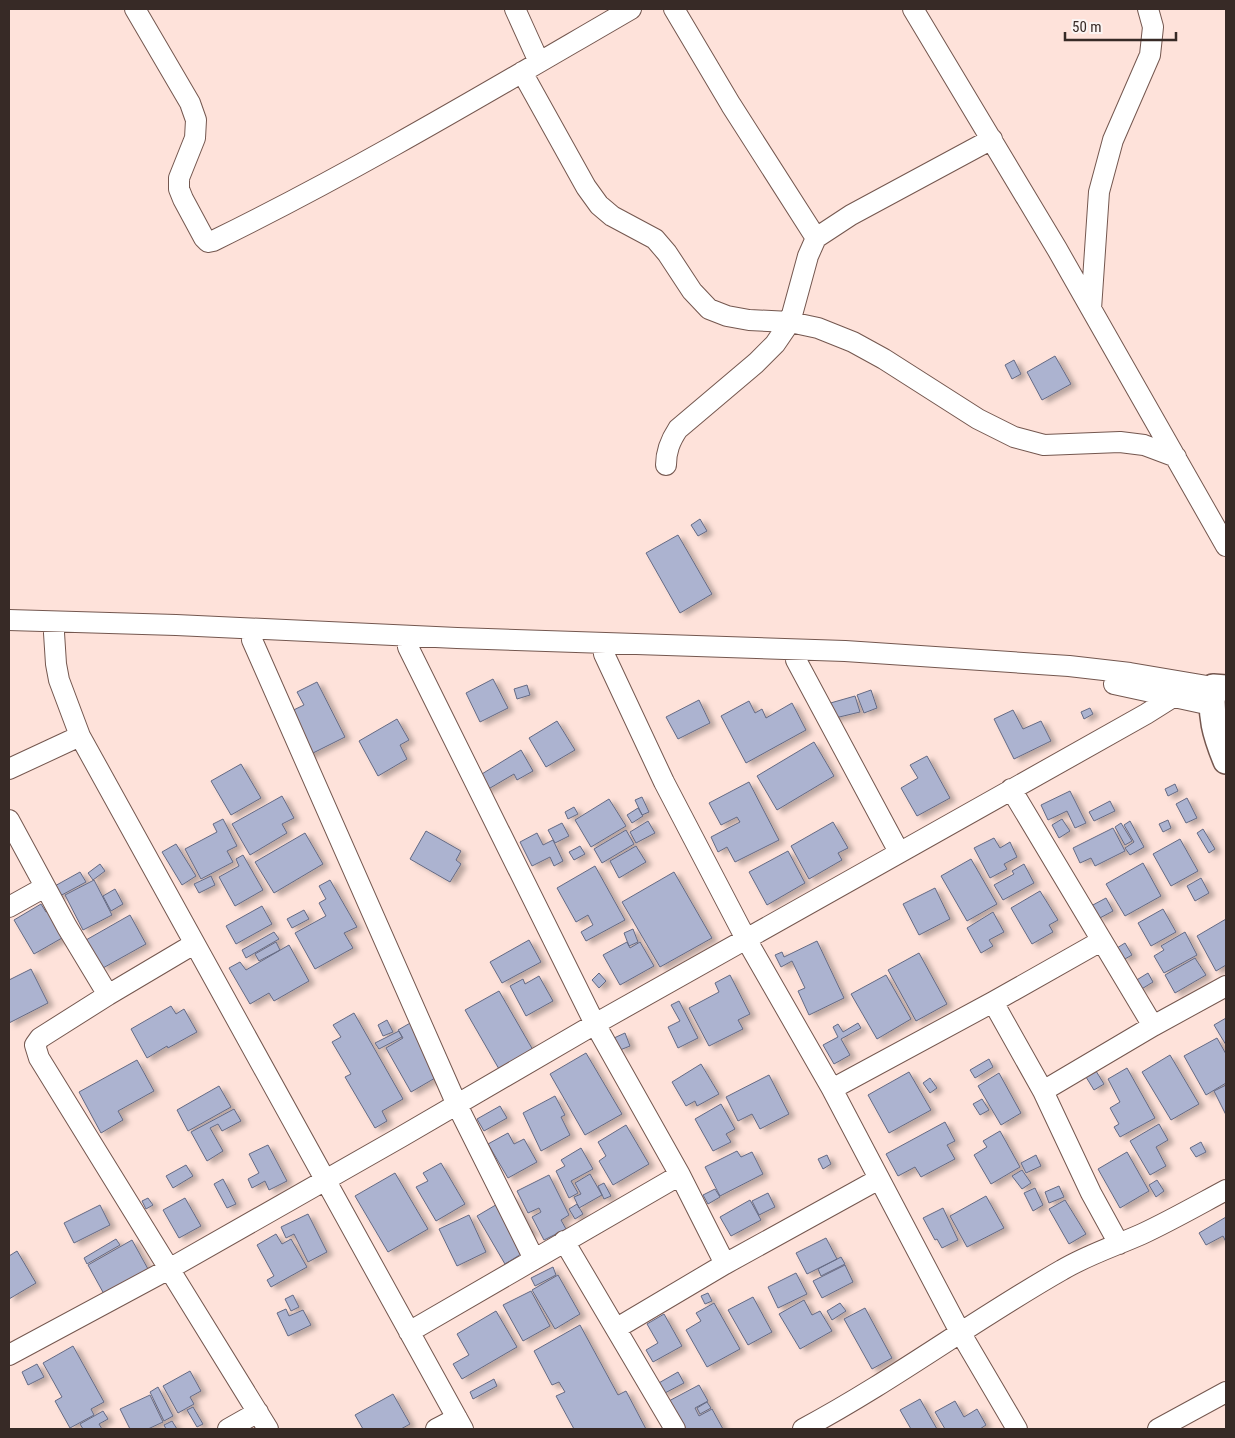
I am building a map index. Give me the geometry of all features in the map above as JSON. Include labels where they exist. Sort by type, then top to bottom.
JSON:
[{"type":"main road","points":[[1219,697],[1212,721],[1226,760]]},
{"type":"street","points":[[514,9],[531,67],[586,187],[599,205],[612,216],[655,239],[667,253],[692,291],[709,309],[727,316],[750,320],[790,322],[818,328],[853,342],[884,359],[978,419],[1014,437],[1044,445],[1120,442],[1144,445],[1176,457]]},
{"type":"street","points":[[143,12],[190,103],[196,120],[195,138],[179,178],[180,190],[187,207],[208,242],[274,211],[631,9]]},
{"type":"street","points":[[674,9],[731,105],[816,238]]},
{"type":"street","points":[[913,9],[992,139],[1226,546]]},
{"type":"street","points":[[1091,309],[1100,192],[1113,140],[1150,55],[1153,27],[1148,9]]},
{"type":"street","points":[[666,465],[668,446],[678,429],[756,363],[775,344],[790,322],[808,256],[816,238],[851,215],[992,139]]},
{"type":"street","points":[[9,620],[175,631],[252,640],[958,667],[1070,677],[1124,686],[1177,689]]},
{"type":"street","points":[[9,631],[54,633],[175,631],[845,651],[1069,666],[1219,697]]},
{"type":"street","points":[[54,633],[59,680],[80,736],[460,1424],[436,1429]]},
{"type":"street","points":[[252,640],[457,1105],[534,1259]]},
{"type":"street","points":[[408,647],[595,1024],[680,1175],[725,1264]]},
{"type":"street","points":[[604,654],[664,782],[746,939],[832,1090],[960,1332],[1017,1429]]},
{"type":"street","points":[[796,660],[899,852]]},
{"type":"street","points":[[9,1355],[170,1269],[595,1024],[1154,709],[1177,689]]},
{"type":"street","points":[[9,769],[80,736]]},
{"type":"street","points":[[1011,789],[1153,1026]]},
{"type":"street","points":[[9,820],[45,887],[108,995]]},
{"type":"street","points":[[9,907],[45,887]]},
{"type":"street","points":[[832,1090],[994,1002],[1101,941]]},
{"type":"street","points":[[194,944],[40,1038],[35,1045],[39,1058],[268,1429]]},
{"type":"street","points":[[1043,1091],[1153,1026],[1226,986]]},
{"type":"street","points":[[994,1002],[1043,1091],[1091,1192],[1119,1244]]},
{"type":"street","points":[[408,1332],[680,1175]]},
{"type":"street","points":[[616,1328],[725,1264],[879,1179]]},
{"type":"street","points":[[803,1429],[902,1371],[960,1332],[1063,1269],[1119,1244],[1226,1190]]},
{"type":"street","points":[[564,1242],[675,1429]]},
{"type":"street","points":[[1158,1429],[1226,1392]]},
{"type":"street","points":[[228,1429],[258,1412]]},
{"type":"building","points":[[1055,356],[1071,384],[1042,400],[1027,372]]},
{"type":"building","points":[[1014,360],[1021,374],[1012,379],[1005,365]]},
{"type":"building","points":[[700,519],[707,531],[698,536],[691,525]]},
{"type":"building","points":[[678,535],[712,594],[680,613],[646,553]]},
{"type":"building","points":[[493,679],[508,708],[480,722],[466,693]]},
{"type":"building","points":[[317,682],[345,737],[303,758],[281,716],[304,705],[297,692]]},
{"type":"building","points":[[527,685],[530,695],[517,699],[514,689]]},
{"type":"building","points":[[871,690],[877,708],[864,713],[857,695]]},
{"type":"building","points":[[855,696],[860,712],[831,719],[827,704]]},
{"type":"building","points":[[699,700],[710,723],[678,739],[666,717]]},
{"type":"building","points":[[749,701],[755,713],[762,709],[766,718],[792,703],[806,730],[746,763],[721,716]]},
{"type":"building","points":[[1090,708],[1093,714],[1084,719],[1081,712]]},
{"type":"building","points":[[1013,710],[1023,729],[1041,721],[1051,741],[1014,759],[994,719]]},
{"type":"building","points":[[397,719],[409,740],[400,745],[407,759],[378,776],[359,741]]},
{"type":"building","points":[[557,721],[575,750],[546,767],[529,738]]},
{"type":"building","points":[[814,742],[834,776],[777,810],[757,776]]},
{"type":"building","points":[[521,750],[533,771],[517,780],[514,774],[485,791],[477,777]]},
{"type":"building","points":[[927,756],[950,798],[917,816],[901,788],[918,778],[910,765]]},
{"type":"building","points":[[241,764],[261,798],[231,815],[211,781]]},
{"type":"building","points":[[749,782],[779,840],[735,862],[727,847],[718,852],[711,837],[740,822],[737,817],[721,825],[709,803]]},
{"type":"building","points":[[1175,784],[1178,791],[1168,796],[1165,789]]},
{"type":"building","points":[[1070,791],[1086,823],[1075,828],[1067,811],[1048,820],[1041,805]]},
{"type":"building","points":[[282,796],[294,818],[282,824],[287,833],[250,855],[232,824]]},
{"type":"building","points":[[642,797],[649,812],[642,815],[635,800]]},
{"type":"building","points":[[1187,798],[1197,818],[1186,823],[1176,804]]},
{"type":"building","points":[[609,799],[626,826],[591,847],[575,820]]},
{"type":"building","points":[[1110,801],[1115,811],[1094,821],[1089,812]]},
{"type":"building","points":[[574,807],[578,814],[568,819],[565,812]]},
{"type":"building","points":[[638,808],[643,816],[632,823],[627,815]]},
{"type":"building","points":[[223,819],[237,846],[227,851],[233,862],[201,879],[185,849],[217,832],[213,824]]},
{"type":"building","points":[[1062,819],[1070,831],[1059,838],[1052,825]]},
{"type":"building","points":[[1168,820],[1171,828],[1163,832],[1159,824]]},
{"type":"building","points":[[648,821],[655,833],[636,843],[630,832]]},
{"type":"building","points":[[1130,821],[1144,847],[1130,855],[1125,848],[1134,842],[1124,825]]},
{"type":"building","points":[[833,822],[848,848],[838,853],[842,860],[809,879],[791,846]]},
{"type":"building","points":[[562,823],[569,836],[555,843],[548,830]]},
{"type":"building","points":[[1121,823],[1132,841],[1125,845],[1115,827]]},
{"type":"building","points":[[1113,828],[1125,851],[1095,866],[1091,858],[1080,863],[1073,848]]},
{"type":"building","points":[[1203,829],[1215,849],[1209,853],[1197,833]]},
{"type":"building","points":[[626,830],[634,844],[602,863],[594,849]]},
{"type":"building","points":[[426,831],[461,851],[456,860],[461,864],[450,882],[410,859]]},
{"type":"building","points":[[305,833],[323,864],[274,893],[255,862]]},
{"type":"building","points":[[537,833],[543,845],[553,840],[563,861],[554,866],[550,857],[532,866],[520,842]]},
{"type":"building","points":[[994,838],[1000,848],[1010,842],[1017,857],[1004,864],[1007,869],[990,878],[974,848]]},
{"type":"building","points":[[1180,839],[1198,871],[1171,886],[1153,854]]},
{"type":"building","points":[[176,844],[196,876],[182,885],[162,852]]},
{"type":"building","points":[[580,846],[585,854],[574,860],[569,852]]},
{"type":"building","points":[[636,846],[646,862],[619,878],[610,861]]},
{"type":"building","points":[[788,851],[805,883],[767,905],[749,872]]},
{"type":"building","points":[[243,855],[263,890],[235,906],[219,877],[239,866],[236,859]]},
{"type":"building","points":[[971,859],[997,904],[967,921],[941,876]]},
{"type":"building","points":[[1143,863],[1161,896],[1125,916],[1106,884]]},
{"type":"building","points":[[100,864],[105,871],[93,880],[88,873]]},
{"type":"building","points":[[1024,864],[1034,883],[1003,900],[994,885],[1014,874],[1012,871]]},
{"type":"building","points":[[595,866],[625,920],[586,941],[581,932],[593,925],[588,915],[576,922],[557,888]]},
{"type":"building","points":[[80,872],[86,882],[58,897],[53,887]]},
{"type":"building","points":[[674,872],[712,938],[660,967],[622,902]]},
{"type":"building","points":[[211,876],[215,885],[199,893],[194,884]]},
{"type":"building","points":[[1201,878],[1209,893],[1195,901],[1187,886]]},
{"type":"building","points":[[94,880],[112,915],[83,930],[65,895]]},
{"type":"building","points":[[330,880],[357,927],[344,933],[353,948],[315,969],[295,933],[326,916],[319,903],[326,899],[319,886]]},
{"type":"building","points":[[935,888],[950,919],[919,935],[903,904]]},
{"type":"building","points":[[115,889],[123,904],[111,911],[103,896]]},
{"type":"building","points":[[1040,891],[1058,920],[1049,925],[1053,932],[1032,944],[1011,908]]},
{"type":"building","points":[[1106,898],[1113,911],[1098,919],[1091,906]]},
{"type":"building","points":[[41,904],[46,912],[54,908],[69,934],[34,954],[14,920]]},
{"type":"building","points":[[262,906],[272,924],[236,944],[226,926]]},
{"type":"building","points":[[1163,909],[1176,932],[1151,946],[1138,923]]},
{"type":"building","points":[[304,910],[309,919],[292,928],[287,919]]},
{"type":"building","points":[[993,912],[1004,932],[989,940],[993,946],[981,953],[967,928]]},
{"type":"building","points":[[130,915],[146,944],[103,968],[86,940]]},
{"type":"building","points":[[1226,919],[1226,965],[1216,971],[1197,936]]},
{"type":"building","points":[[633,929],[638,942],[629,946],[624,933]]},
{"type":"building","points":[[274,932],[279,939],[246,958],[242,950]]},
{"type":"building","points":[[1185,932],[1197,955],[1164,973],[1154,956],[1164,950],[1161,946]]},
{"type":"building","points":[[529,940],[541,962],[502,983],[490,962]]},
{"type":"building","points":[[817,941],[844,998],[809,1015],[798,991],[805,988],[792,961],[781,967],[775,955],[782,952],[784,957]]},
{"type":"building","points":[[276,942],[280,950],[259,961],[255,954]]},
{"type":"building","points":[[627,942],[630,948],[640,942],[654,966],[620,985],[603,955]]},
{"type":"building","points":[[1125,943],[1132,955],[1123,960],[1117,948]]},
{"type":"building","points":[[289,945],[309,981],[274,1001],[269,993],[250,1004],[229,968],[240,962],[246,970]]},
{"type":"building","points":[[919,953],[947,1004],[916,1021],[888,970]]},
{"type":"building","points":[[1195,958],[1206,975],[1175,993],[1165,975]]},
{"type":"building","points":[[31,969],[48,1003],[9,1023],[9,980]]},
{"type":"building","points":[[599,973],[606,981],[599,988],[592,980]]},
{"type":"building","points":[[1148,973],[1153,982],[1140,990],[1135,981]]},
{"type":"building","points":[[730,975],[750,1014],[738,1020],[743,1029],[709,1046],[689,1008],[719,992],[715,983]]},
{"type":"building","points":[[886,975],[911,1019],[877,1039],[851,994]]},
{"type":"building","points":[[539,976],[553,1001],[526,1016],[510,986],[523,979],[525,984]]},
{"type":"building","points":[[499,991],[533,1050],[499,1069],[465,1010]]},
{"type":"building","points":[[679,1001],[698,1038],[678,1048],[668,1027],[680,1021],[671,1005]]},
{"type":"building","points":[[171,1006],[176,1014],[184,1009],[197,1032],[147,1058],[131,1029]]},
{"type":"building","points":[[354,1013],[403,1099],[382,1111],[387,1121],[375,1128],[345,1077],[351,1074],[332,1042],[341,1037],[333,1025]]},
{"type":"building","points":[[1226,1018],[1226,1045],[1214,1025]]},
{"type":"building","points":[[387,1020],[393,1032],[383,1036],[378,1025]]},
{"type":"building","points":[[412,1022],[442,1074],[411,1092],[386,1048],[403,1038],[398,1030]]},
{"type":"building","points":[[858,1023],[861,1028],[841,1039],[850,1055],[834,1064],[823,1045],[838,1037],[833,1027],[838,1024],[843,1032]]},
{"type":"building","points":[[399,1031],[402,1037],[379,1049],[375,1043]]},
{"type":"building","points":[[625,1033],[630,1046],[620,1050],[614,1038]]},
{"type":"building","points":[[1217,1038],[1226,1054],[1226,1083],[1206,1095],[1184,1056]]},
{"type":"building","points":[[586,1053],[622,1114],[585,1135],[550,1074]]},
{"type":"building","points":[[1170,1055],[1199,1104],[1171,1120],[1142,1072]]},
{"type":"building","points":[[989,1059],[993,1067],[975,1078],[970,1070]]},
{"type":"building","points":[[137,1060],[154,1091],[118,1111],[123,1120],[101,1133],[79,1092]]},
{"type":"building","points":[[701,1064],[719,1094],[697,1106],[695,1101],[686,1106],[672,1082]]},
{"type":"building","points":[[1127,1068],[1155,1118],[1120,1137],[1114,1127],[1119,1124],[1110,1108],[1120,1102],[1108,1079]]},
{"type":"building","points":[[1096,1071],[1104,1084],[1094,1090],[1086,1077]]},
{"type":"building","points":[[909,1072],[931,1110],[889,1133],[868,1095]]},
{"type":"building","points":[[999,1073],[1021,1113],[1001,1125],[978,1086]]},
{"type":"building","points":[[769,1075],[789,1114],[760,1129],[752,1114],[738,1121],[726,1097]]},
{"type":"building","points":[[930,1078],[937,1088],[930,1093],[923,1083]]},
{"type":"building","points":[[1226,1085],[1226,1115],[1214,1091]]},
{"type":"building","points":[[219,1086],[231,1107],[188,1131],[177,1110]]},
{"type":"building","points":[[555,1096],[565,1115],[561,1117],[570,1135],[541,1151],[523,1113]]},
{"type":"building","points":[[982,1099],[989,1110],[980,1115],[973,1104]]},
{"type":"building","points":[[721,1104],[735,1129],[726,1134],[731,1142],[713,1151],[695,1119]]},
{"type":"building","points":[[500,1106],[507,1118],[484,1131],[477,1119]]},
{"type":"building","points":[[234,1109],[241,1121],[222,1131],[218,1124],[210,1128],[223,1151],[207,1161],[191,1132]]},
{"type":"building","points":[[945,1122],[955,1141],[947,1145],[955,1159],[921,1177],[915,1167],[898,1176],[886,1154]]},
{"type":"building","points":[[1159,1124],[1168,1140],[1156,1147],[1166,1166],[1150,1175],[1130,1141]]},
{"type":"building","points":[[626,1125],[649,1164],[613,1185],[599,1161],[606,1156],[598,1142]]},
{"type":"building","points":[[1000,1131],[1020,1167],[991,1184],[974,1155],[987,1147],[983,1141]]},
{"type":"building","points":[[508,1133],[514,1144],[524,1139],[537,1162],[508,1178],[488,1144]]},
{"type":"building","points":[[1201,1142],[1206,1152],[1196,1157],[1190,1148]]},
{"type":"building","points":[[268,1145],[287,1181],[269,1190],[265,1181],[252,1188],[248,1179],[259,1173],[249,1154]]},
{"type":"building","points":[[581,1148],[593,1169],[571,1181],[578,1193],[569,1198],[556,1171],[565,1166],[561,1160]]},
{"type":"building","points":[[737,1151],[741,1157],[752,1152],[763,1174],[720,1196],[705,1167]]},
{"type":"building","points":[[1127,1152],[1149,1191],[1120,1208],[1098,1169]]},
{"type":"building","points":[[827,1155],[831,1164],[823,1169],[818,1159]]},
{"type":"building","points":[[1036,1155],[1041,1166],[1026,1173],[1021,1163]]},
{"type":"building","points":[[441,1163],[465,1204],[436,1221],[416,1187],[428,1181],[423,1173]]},
{"type":"building","points":[[186,1165],[193,1176],[173,1188],[166,1176]]},
{"type":"building","points":[[1022,1170],[1031,1183],[1022,1189],[1012,1176]]},
{"type":"building","points":[[395,1173],[428,1229],[388,1252],[355,1196]]},
{"type":"building","points":[[590,1174],[602,1195],[579,1208],[574,1197],[581,1194],[575,1183]]},
{"type":"building","points":[[549,1175],[569,1215],[561,1220],[566,1229],[544,1240],[532,1217],[541,1212],[539,1208],[528,1213],[517,1191]]},
{"type":"building","points":[[223,1179],[236,1204],[227,1208],[214,1184]]},
{"type":"building","points":[[1157,1180],[1164,1191],[1156,1197],[1149,1185]]},
{"type":"building","points":[[604,1183],[611,1196],[604,1199],[598,1186]]},
{"type":"building","points":[[1059,1186],[1064,1197],[1049,1203],[1045,1192]]},
{"type":"building","points":[[1035,1188],[1043,1205],[1033,1211],[1024,1193]]},
{"type":"building","points":[[715,1189],[720,1197],[708,1204],[703,1195]]},
{"type":"building","points":[[768,1193],[775,1207],[759,1215],[752,1201]]},
{"type":"building","points":[[511,1196],[533,1233],[525,1237],[531,1248],[505,1264],[477,1216]]},
{"type":"building","points":[[986,1196],[1004,1228],[967,1247],[950,1216]]},
{"type":"building","points":[[148,1198],[153,1205],[146,1209],[142,1201]]},
{"type":"building","points":[[185,1198],[201,1226],[179,1238],[163,1210]]},
{"type":"building","points":[[750,1200],[761,1220],[731,1236],[720,1217]]},
{"type":"building","points":[[1065,1200],[1086,1234],[1069,1244],[1049,1209]]},
{"type":"building","points":[[577,1204],[583,1214],[575,1219],[569,1209]]},
{"type":"building","points":[[100,1205],[110,1225],[74,1243],[64,1223]]},
{"type":"building","points":[[943,1208],[958,1240],[942,1248],[937,1239],[935,1240],[923,1218]]},
{"type":"building","points":[[308,1214],[327,1252],[308,1262],[294,1234],[286,1238],[281,1227]]},
{"type":"building","points":[[469,1215],[486,1252],[457,1266],[439,1229]]},
{"type":"building","points":[[1226,1217],[1226,1242],[1223,1236],[1206,1245],[1199,1233]]},
{"type":"building","points":[[276,1234],[282,1244],[291,1239],[307,1267],[271,1287],[267,1280],[274,1276],[257,1245]]},
{"type":"building","points":[[826,1238],[837,1259],[807,1274],[796,1253]]},
{"type":"building","points":[[116,1239],[120,1245],[87,1264],[84,1258]]},
{"type":"building","points":[[132,1240],[148,1269],[104,1294],[88,1265]]},
{"type":"building","points":[[17,1251],[36,1283],[9,1299],[9,1256]]},
{"type":"building","points":[[841,1257],[845,1264],[821,1276],[818,1269]]},
{"type":"building","points":[[845,1265],[853,1282],[822,1298],[813,1281]]},
{"type":"building","points":[[553,1267],[556,1275],[535,1286],[531,1278]]},
{"type":"building","points":[[796,1273],[807,1294],[778,1308],[768,1287]]},
{"type":"building","points":[[558,1275],[580,1314],[555,1329],[532,1290]]},
{"type":"building","points":[[531,1291],[550,1326],[523,1341],[503,1305]]},
{"type":"building","points":[[708,1293],[712,1301],[705,1304],[701,1296]]},
{"type":"building","points":[[293,1295],[299,1307],[291,1311],[285,1299]]},
{"type":"building","points":[[753,1297],[772,1332],[748,1345],[728,1310]]},
{"type":"building","points":[[804,1300],[812,1315],[820,1311],[832,1331],[800,1349],[779,1314]]},
{"type":"building","points":[[714,1303],[740,1349],[707,1367],[686,1330],[701,1321],[696,1313]]},
{"type":"building","points":[[840,1303],[846,1311],[832,1320],[827,1311]]},
{"type":"building","points":[[865,1308],[892,1358],[872,1369],[844,1319]]},
{"type":"building","points":[[286,1309],[289,1316],[303,1310],[311,1325],[288,1336],[277,1313]]},
{"type":"building","points":[[496,1311],[517,1347],[462,1379],[453,1364],[469,1355],[457,1334]]},
{"type":"building","points":[[664,1314],[682,1346],[653,1362],[646,1350],[658,1343],[647,1324]]},
{"type":"building","points":[[580,1325],[618,1395],[626,1391],[646,1429],[574,1429],[556,1396],[565,1392],[559,1382],[552,1385],[534,1351]]},
{"type":"building","points":[[73,1346],[104,1402],[91,1409],[94,1415],[70,1428],[55,1401],[62,1397],[43,1363]]},
{"type":"building","points":[[37,1364],[44,1377],[28,1385],[22,1372]]},
{"type":"building","points":[[190,1371],[201,1391],[190,1397],[194,1404],[178,1413],[163,1386]]},
{"type":"building","points":[[678,1372],[684,1383],[663,1394],[657,1384]]},
{"type":"building","points":[[494,1379],[497,1386],[473,1399],[470,1392]]},
{"type":"building","points":[[699,1385],[708,1401],[695,1408],[699,1416],[712,1409],[723,1429],[682,1429],[667,1402]]},
{"type":"building","points":[[158,1387],[173,1416],[164,1421],[150,1392]]},
{"type":"building","points":[[393,1394],[410,1424],[401,1429],[363,1429],[355,1415]]},
{"type":"building","points":[[150,1395],[163,1422],[148,1429],[130,1429],[120,1409]]},
{"type":"building","points":[[920,1399],[937,1429],[911,1429],[900,1410]]},
{"type":"building","points":[[955,1401],[964,1417],[977,1409],[986,1425],[980,1429],[945,1429],[935,1412]]},
{"type":"building","points":[[707,1402],[711,1408],[700,1414],[697,1408]]},
{"type":"building","points":[[193,1407],[203,1424],[197,1427],[187,1410]]},
{"type":"building","points":[[103,1411],[108,1419],[99,1424],[102,1429],[83,1429],[80,1424]]},
{"type":"building","points":[[172,1421],[177,1429],[166,1429],[164,1425]]}]
